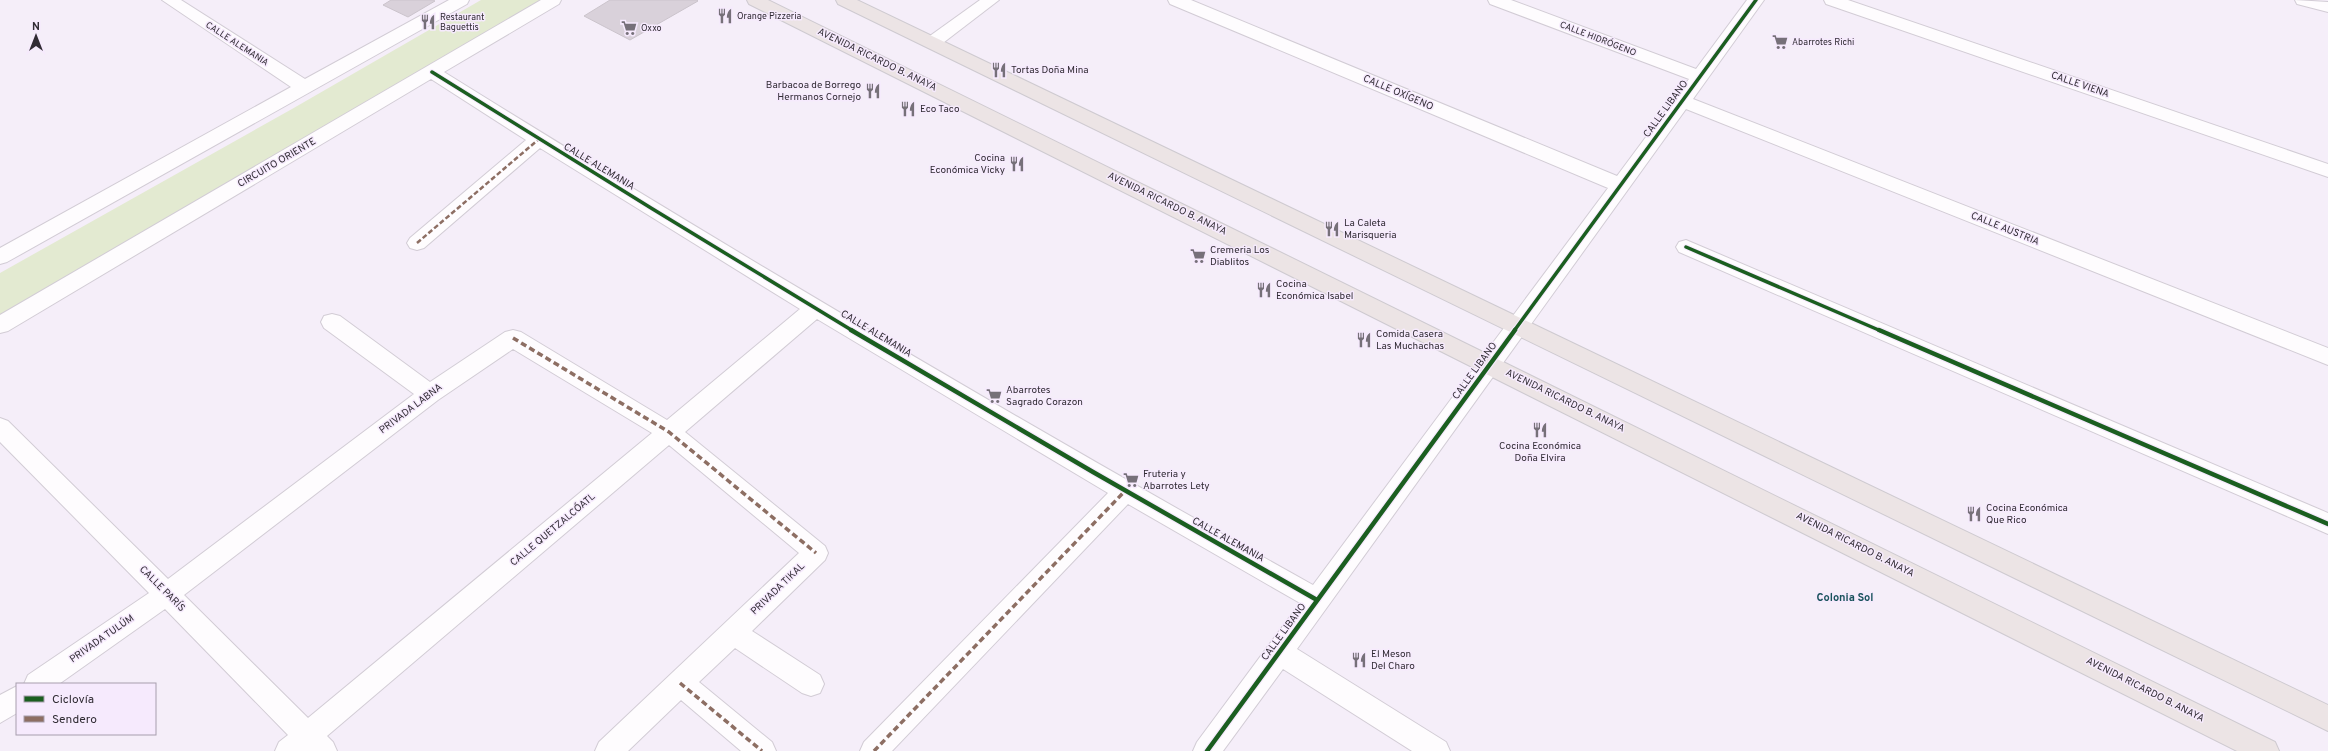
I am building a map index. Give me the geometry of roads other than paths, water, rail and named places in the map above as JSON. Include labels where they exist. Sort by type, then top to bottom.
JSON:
[{"type":"main road","name":"AVENIDA RICARDO B. ANAYA","points":[[756,0],[2266,751]]},
{"type":"main road","points":[[844,0],[2328,718]]},
{"type":"street","name":"CALLE ALEMANIA","points":[[170,0],[304,87]]},
{"type":"street","points":[[0,257],[461,0]]},
{"type":"street","name":"CIRCUITO ORIENTE","points":[[0,325],[552,0]]},
{"type":"street","points":[[933,42],[992,0]]},
{"type":"street","name":"CALLE OXÍGENO","points":[[1176,0],[1620,185]]},
{"type":"street","name":"CALLE LIBANO","points":[[1207,751],[1756,0]]},
{"type":"street","name":"CALLE VIENA","points":[[1832,0],[2328,171]]},
{"type":"street","points":[[2303,0],[2328,7]]},
{"type":"street","name":"CALLE HIDRÓGENO","points":[[1503,1],[1699,77]]},
{"type":"street","name":"CALLE ALEMANIA","points":[[432,72],[538,139],[816,308],[1124,492],[1318,600]]},
{"type":"street","name":"CALLE AUSTRIA","points":[[1682,101],[2328,357]]},
{"type":"street","points":[[417,243],[538,139]]},
{"type":"street","points":[[1686,247],[2328,524]]},
{"type":"street","name":"CALLE QUETZALCÓATL","points":[[289,751],[315,743],[669,432],[816,308]]},
{"type":"street","points":[[332,322],[430,394]]},
{"type":"street","name":"PRIVADA LABNA","points":[[167,594],[430,394],[513,338],[669,432]]},
{"type":"street","name":"CALLE PARÍS","points":[[0,427],[315,743]]},
{"type":"street","name":"PRIVADA TIKAL","points":[[609,751],[816,553],[669,432]]},
{"type":"street","points":[[874,751],[1124,492]]},
{"type":"street","name":"PRIVADA TULÚM","points":[[38,683],[167,594]]},
{"type":"street","points":[[733,632],[811,684]]},
{"type":"street","points":[[1279,652],[1436,751]]},
{"type":"street","points":[[680,683],[762,751]]},
{"type":"street","points":[[0,710],[16,699]]},
{"type":"place","name":"Orange Pizzeria","points":[[725,16]]},
{"type":"place","name":"Restaurant Baguettis","points":[[428,22]]},
{"type":"place","name":"Oxxo","points":[[629,28]]},
{"type":"place","name":"Abarrotes Richi","points":[[1780,42]]},
{"type":"place","name":"Tortas Doña Mina","points":[[999,70]]},
{"type":"place","name":"Barbacoa de Borrego Hermanos Cornejo","points":[[873,91]]},
{"type":"place","name":"Eco Taco","points":[[908,109]]},
{"type":"place","name":"Cocina Económica Vicky","points":[[1017,164]]},
{"type":"place","name":"La Caleta Marisqueria","points":[[1332,229]]},
{"type":"place","name":"Cremeria Los Diablitos","points":[[1198,256]]},
{"type":"place","name":"Cocina Económica Isabel","points":[[1264,290]]},
{"type":"place","name":"Comida Casera Las Muchachas","points":[[1364,340]]},
{"type":"place","name":"Abarrotes Sagrado Corazon","points":[[994,396]]},
{"type":"place","name":"Cocina Económica Doña Elvira","points":[[1540,430]]},
{"type":"place","name":"Fruteria y Abarrotes Lety","points":[[1131,480]]},
{"type":"place","name":"Cocina Económica Que Rico","points":[[1974,514]]},
{"type":"place","name":"El Meson Del Charo","points":[[1359,660]]},
{"type":"district","name":"Colonia Sol","points":[[1845,598]]}]
